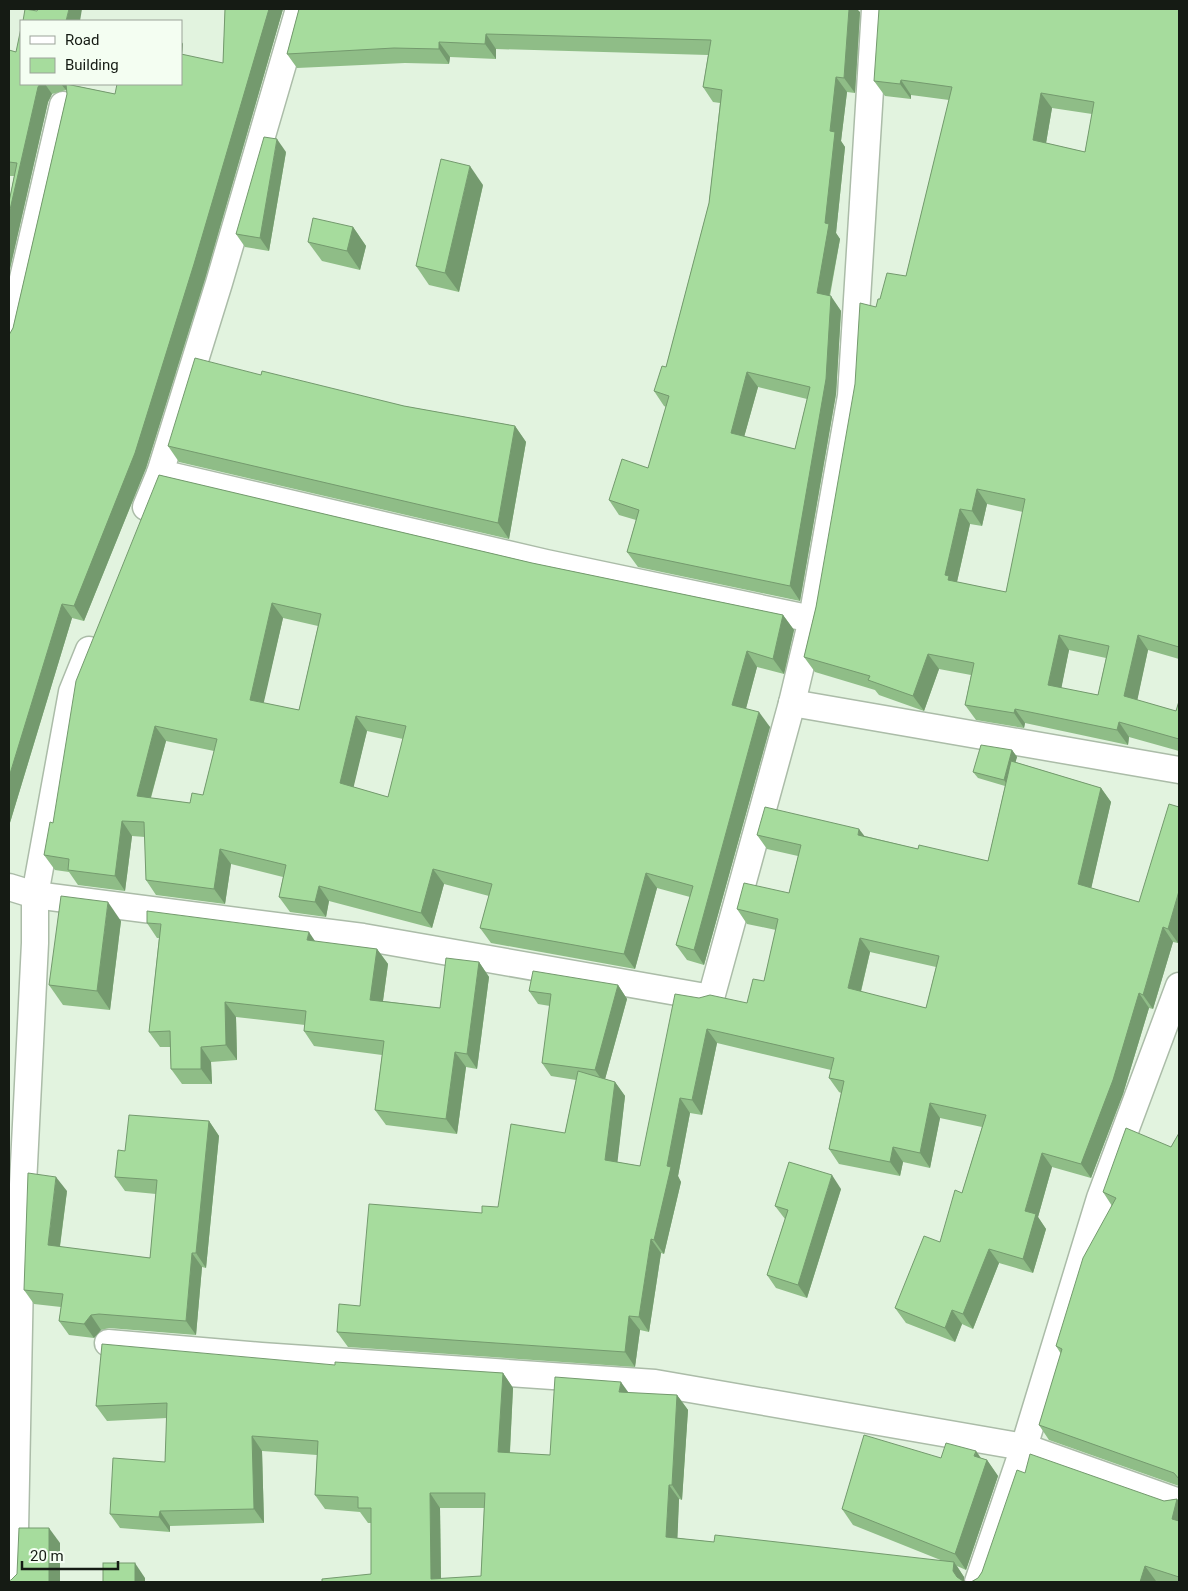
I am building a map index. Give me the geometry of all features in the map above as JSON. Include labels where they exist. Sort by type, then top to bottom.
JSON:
[{"type":"street","points":[[138,527],[160,472],[222,274],[299,9]]},
{"type":"street","points":[[9,887],[35,895],[363,937],[711,998],[792,703],[812,619],[851,396],[875,9]]},
{"type":"street","points":[[9,339],[63,105]]},
{"type":"street","points":[[160,472],[546,563],[812,619]]},
{"type":"street","points":[[14,1582],[15,1224],[35,943],[35,895],[72,692],[98,628]]},
{"type":"street","points":[[792,703],[1179,770]]},
{"type":"street","points":[[978,1582],[1024,1447],[1100,1198],[1179,986]]},
{"type":"street","points":[[108,1343],[261,1356],[655,1383],[1024,1447],[1179,1502]]},
{"type":"building","points":[[25,9],[37,11],[38,9],[69,9],[66,20],[23,20]]},
{"type":"building","points":[[225,9],[269,9],[194,264],[135,453],[74,606],[62,604],[9,777],[9,335],[13,328],[67,94],[66,85],[115,94],[117,85],[182,85],[182,54],[223,63]]},
{"type":"building","points":[[299,9],[849,9],[844,78],[836,77],[830,131],[835,132],[825,223],[829,224],[817,293],[831,296],[826,379],[790,586],[627,552],[639,510],[609,500],[622,459],[648,468],[669,396],[654,391],[662,366],[666,367],[709,203],[722,90],[703,87],[711,40],[486,34],[485,44],[439,42],[439,49],[394,48],[287,54]],"holes":[[[747,372],[810,387],[795,449],[731,433]]]},
{"type":"building","points":[[879,9],[1179,9],[1179,647],[1138,635],[1124,696],[1176,711],[1179,701],[1179,739],[1119,722],[1117,730],[1015,709],[1014,713],[965,705],[974,663],[928,654],[913,696],[868,680],[870,676],[804,657],[816,607],[855,384],[860,303],[876,307],[887,273],[906,276],[952,87],[901,80],[900,84],[874,81]],"holes":[[[1041,93],[1094,102],[1085,152],[1033,140]],[[977,489],[1025,499],[1006,592],[948,580],[949,576],[945,575],[960,509],[972,511]],[[1059,635],[1109,646],[1098,695],[1048,685]]]},
{"type":"building","points":[[20,33],[20,85],[39,85],[9,214],[9,202],[17,163],[9,162],[9,50],[16,52]]},
{"type":"building","points":[[264,137],[277,139],[260,238],[236,234]]},
{"type":"building","points":[[441,159],[470,166],[445,273],[416,266]]},
{"type":"building","points":[[313,218],[353,227],[347,251],[308,242]]},
{"type":"building","points":[[195,358],[261,375],[262,371],[404,406],[515,426],[498,523],[168,446]]},
{"type":"building","points":[[159,475],[532,563],[783,615],[773,659],[747,651],[732,705],[759,712],[694,950],[676,945],[693,886],[646,873],[624,954],[480,928],[492,884],[433,869],[421,913],[319,886],[315,902],[279,897],[286,865],[220,849],[214,889],[146,880],[144,822],[122,821],[115,876],[68,870],[69,859],[44,855],[50,822],[53,823],[76,681]],"holes":[[[272,603],[321,614],[299,710],[250,700]],[[356,716],[406,726],[388,797],[340,783]],[[155,726],[217,739],[203,795],[192,793],[190,803],[137,796]]]},
{"type":"building","points":[[981,745],[1012,750],[1004,780],[973,772]]},
{"type":"building","points":[[1011,761],[1101,788],[1078,884],[1139,902],[1169,804],[1179,807],[1179,891],[1168,929],[1163,927],[1143,995],[1139,993],[1113,1080],[1081,1164],[1042,1153],[1025,1211],[1036,1214],[1023,1259],[989,1249],[963,1314],[952,1310],[945,1328],[895,1308],[924,1236],[940,1242],[955,1190],[962,1193],[986,1115],[930,1103],[920,1153],[893,1147],[890,1162],[829,1149],[844,1081],[829,1078],[834,1058],[707,1029],[692,1100],[680,1098],[667,1166],[671,1167],[654,1240],[651,1239],[639,1317],[629,1316],[625,1352],[337,1332],[339,1304],[360,1306],[369,1204],[482,1213],[482,1206],[498,1207],[511,1124],[565,1133],[578,1071],[615,1082],[605,1160],[640,1166],[675,994],[699,998],[710,995],[747,1003],[753,979],[764,981],[778,919],[737,909],[744,883],[789,893],[801,845],[757,835],[765,807],[859,829],[858,835],[918,849],[919,845],[988,861]],"holes":[[[860,938],[939,956],[926,1008],[848,988]]]},
{"type":"building","points":[[61,896],[108,902],[97,991],[49,985]]},
{"type":"building","points":[[147,911],[309,932],[307,940],[377,949],[370,1000],[440,1008],[446,958],[479,962],[467,1054],[455,1052],[446,1119],[375,1110],[384,1041],[304,1031],[306,1011],[225,1002],[226,1045],[201,1047],[201,1069],[171,1069],[170,1031],[149,1032],[161,924],[147,923]]},
{"type":"building","points":[[533,971],[618,985],[595,1070],[542,1063],[551,994],[529,991]]},
{"type":"building","points":[[129,1115],[209,1121],[196,1253],[192,1253],[186,1321],[99,1314],[91,1315],[84,1324],[59,1321],[63,1294],[24,1290],[28,1173],[56,1177],[48,1245],[150,1258],[157,1180],[115,1177],[118,1150],[125,1151]]},
{"type":"building","points":[[1126,1128],[1171,1147],[1179,1133],[1179,1479],[1174,1473],[1039,1425],[1062,1349],[1056,1346],[1083,1258],[1116,1198],[1103,1192]]},
{"type":"building","points":[[789,1162],[832,1175],[798,1285],[767,1275],[788,1210],[775,1206]]},
{"type":"building","points":[[102,1344],[335,1365],[335,1362],[503,1373],[498,1452],[550,1455],[555,1377],[621,1382],[619,1392],[677,1395],[672,1485],[669,1485],[666,1537],[714,1542],[715,1535],[954,1562],[953,1571],[957,1577],[963,1581],[971,1582],[322,1582],[322,1579],[371,1574],[371,1508],[358,1508],[358,1497],[315,1495],[318,1441],[252,1436],[254,1509],[160,1511],[159,1517],[110,1514],[113,1458],[165,1462],[167,1403],[96,1406]],"holes":[[[430,1493],[485,1493],[481,1576],[431,1579]]]},
{"type":"building","points":[[864,1435],[941,1458],[946,1443],[976,1451],[974,1456],[987,1460],[955,1554],[842,1509]]},
{"type":"building","points":[[1030,1454],[1164,1501],[1177,1499],[1172,1519],[1179,1521],[1179,1577],[1145,1566],[1140,1582],[971,1582],[978,1578],[982,1572],[1017,1470],[1025,1473]]},
{"type":"building","points":[[19,1528],[49,1528],[49,1582],[9,1582],[17,1574]]},
{"type":"building","points":[[103,1563],[135,1563],[135,1582],[103,1582]]}]
